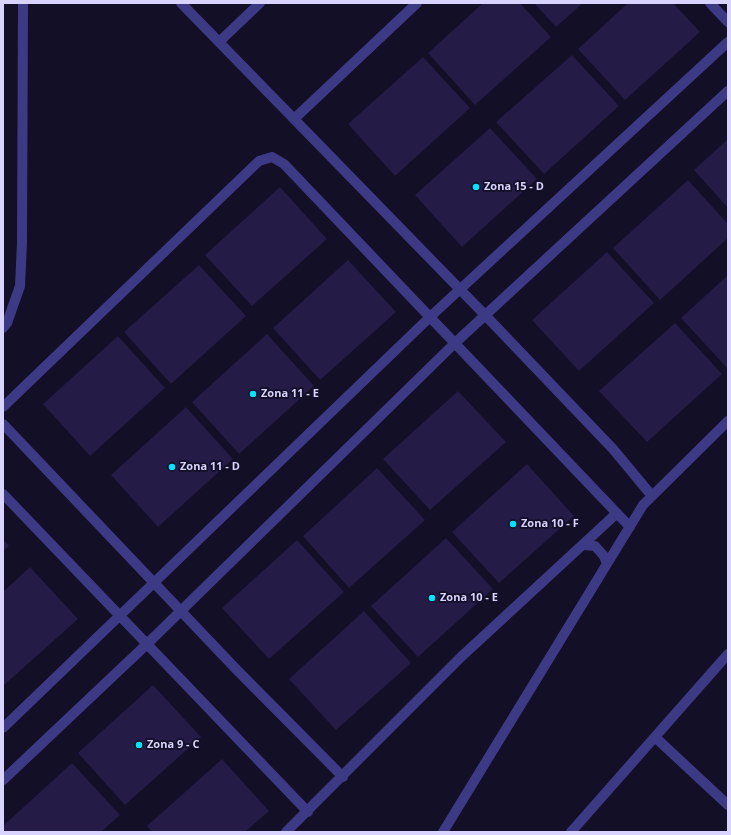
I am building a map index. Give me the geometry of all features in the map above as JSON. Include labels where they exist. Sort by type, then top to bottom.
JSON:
[{"type":"street","points":[[3,328],[7,323],[20,286],[22,236],[23,3]]},
{"type":"street","points":[[181,3],[459,290],[486,315],[613,449],[652,496]]},
{"type":"street","points":[[218,42],[260,3]]},
{"type":"street","points":[[294,119],[417,3]]},
{"type":"street","points":[[710,3],[728,22]]},
{"type":"street","points":[[3,728],[430,317],[728,42]]},
{"type":"street","points":[[3,780],[147,644],[456,343],[728,91]]},
{"type":"street","points":[[3,407],[259,161],[272,157],[284,164],[630,527]]},
{"type":"street","points":[[443,832],[643,505],[728,421]]},
{"type":"street","points":[[3,424],[180,611],[343,777]]},
{"type":"street","points":[[3,494],[308,812]]},
{"type":"street","points":[[286,832],[343,777],[461,656],[617,513]]},
{"type":"street","points":[[583,545],[595,546],[604,556],[607,564]]},
{"type":"street","points":[[573,831],[728,654]]},
{"type":"street","points":[[656,738],[728,805]]},
{"type":"building","points":[[483,3],[520,3],[551,37],[475,105],[428,53]]},
{"type":"building","points":[[534,3],[583,3],[556,27]]},
{"type":"building","points":[[628,3],[673,3],[700,32],[625,100],[578,49]]},
{"type":"building","points":[[572,55],[619,106],[544,174],[496,122]]},
{"type":"building","points":[[423,57],[470,108],[395,176],[348,124]]},
{"type":"building","name":"Zona 15 - D","points":[[490,128],[537,179],[462,247],[415,195]]},
{"type":"building","points":[[728,139],[728,208],[694,170]]},
{"type":"building","points":[[688,180],[728,224],[728,238],[660,300],[613,248]]},
{"type":"building","points":[[280,187],[327,239],[252,306],[205,255]]},
{"type":"building","points":[[607,252],[654,303],[579,371],[532,320]]},
{"type":"building","points":[[348,260],[396,312],[320,380],[273,328]]},
{"type":"building","points":[[199,265],[246,316],[171,384],[124,332]]},
{"type":"building","points":[[728,275],[728,369],[681,318]]},
{"type":"building","points":[[675,323],[722,374],[647,442],[599,391]]},
{"type":"building","name":"Zona 11 - E","points":[[267,334],[314,386],[239,454],[192,402]]},
{"type":"building","points":[[118,336],[165,388],[90,456],[43,404]]},
{"type":"building","points":[[458,391],[506,442],[430,510],[383,459]]},
{"type":"building","name":"Zona 11 - D","points":[[186,407],[233,459],[158,527],[111,475]]},
{"type":"building","name":"Zona 10 - F","points":[[527,464],[574,516],[499,583],[452,532]]},
{"type":"building","points":[[377,468],[425,520],[349,588],[303,536]]},
{"type":"building","name":"Zona 10 - E","points":[[446,538],[493,589],[418,657],[371,606]]},
{"type":"building","points":[[3,539],[9,546],[3,551]]},
{"type":"building","points":[[297,540],[344,592],[269,659],[222,608]]},
{"type":"building","points":[[30,567],[78,619],[3,686],[3,592]]},
{"type":"building","points":[[364,611],[411,663],[336,730],[289,679]]},
{"type":"building","name":"Zona 9 - C","points":[[153,685],[201,737],[125,805],[78,753]]},
{"type":"building","points":[[222,759],[269,811],[245,832],[152,832],[147,826]]},
{"type":"building","points":[[72,763],[120,815],[101,832],[3,832],[3,826]]},
{"type":"place","name":"Zona 15 - D","points":[[476,187]]},
{"type":"place","name":"Zona 11 - E","points":[[253,394]]},
{"type":"place","name":"Zona 11 - D","points":[[172,467]]},
{"type":"place","name":"Zona 10 - F","points":[[513,524]]},
{"type":"place","name":"Zona 10 - E","points":[[432,598]]},
{"type":"place","name":"Zona 9 - C","points":[[139,745]]}]
